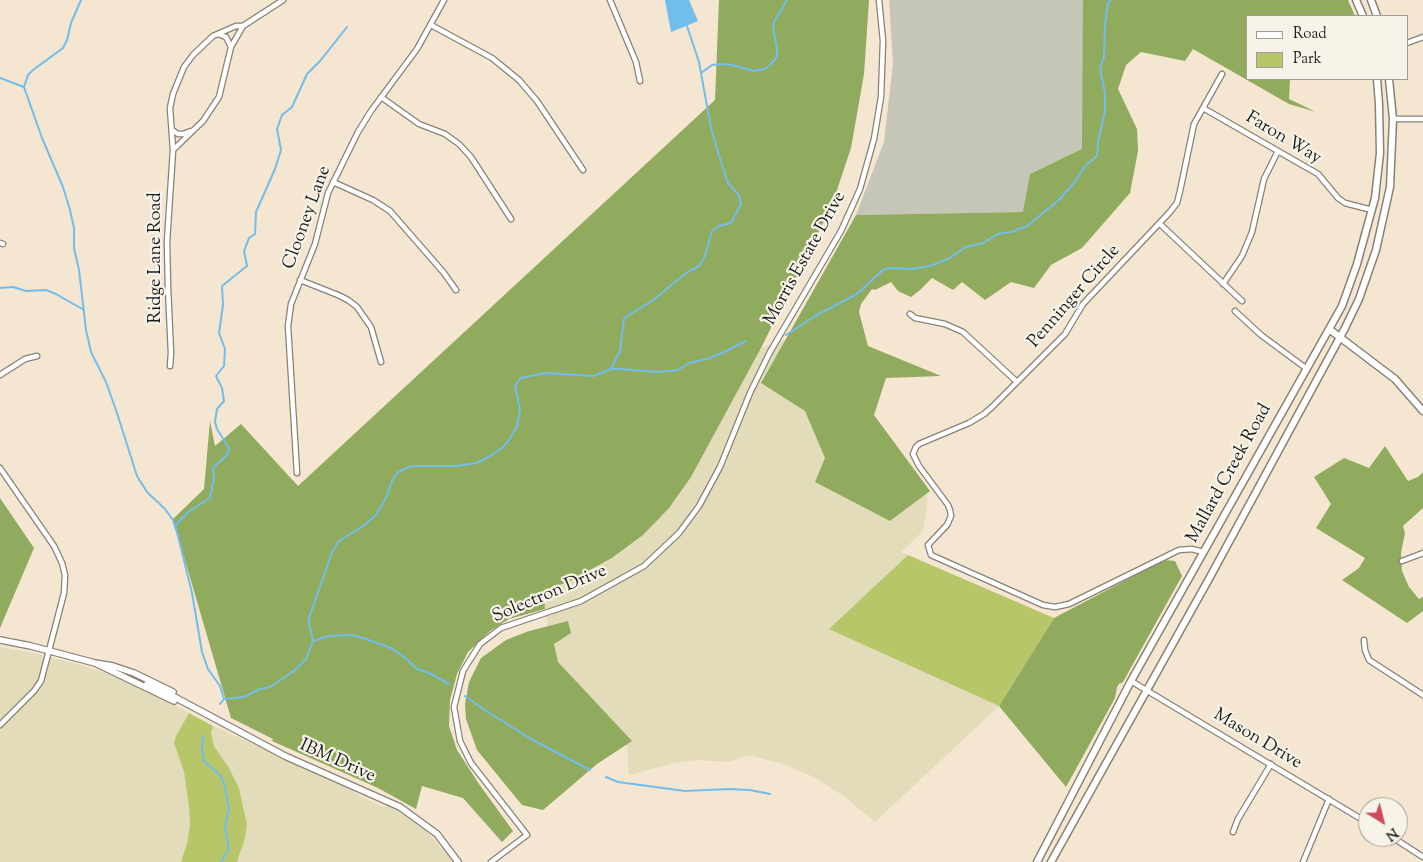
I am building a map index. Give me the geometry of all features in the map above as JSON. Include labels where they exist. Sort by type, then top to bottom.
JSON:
[{"type":"main road","points":[[1356,0],[1363,15]]},
{"type":"main road","points":[[1371,0],[1377,15]]},
{"type":"main road","name":"Mallard Creek Road","points":[[1037,862],[1131,681],[1329,329],[1346,295],[1376,192],[1380,153],[1379,104],[1376,80]]},
{"type":"main road","name":"Mallard Creek Road","points":[[1051,862],[1340,337],[1359,299],[1380,234],[1390,187],[1392,119],[1389,80]]},
{"type":"main road","points":[[1329,329],[1395,379],[1423,411]]},
{"type":"street","name":"Ridge Lane Road","points":[[173,150],[203,121],[219,97],[231,47],[243,26],[283,0]]},
{"type":"street","name":"Clooney Lane","points":[[297,473],[288,326],[291,304],[312,252],[328,193],[358,132],[416,50],[444,0]]},
{"type":"street","points":[[610,0],[636,62],[640,81]]},
{"type":"street","name":"Morris Estate Drive","points":[[770,352],[841,231],[860,189],[874,139],[881,97],[883,41],[879,0]]},
{"type":"street","points":[[431,24],[492,58],[519,80],[537,101],[583,170]]},
{"type":"street","name":"Ridge Lane Road","points":[[170,366],[167,242],[173,150],[170,108],[173,94],[184,67],[204,44],[218,34],[236,26],[243,26]]},
{"type":"street","points":[[218,34],[226,37],[231,47]]},
{"type":"street","points":[[1408,43],[1423,38]]},
{"type":"street","name":"Penninger Circle","points":[[1204,552],[1186,549],[1171,553],[1077,600],[1055,607],[1043,605],[934,558],[931,555],[928,545],[947,525],[950,510],[919,466],[914,457],[914,450],[919,444],[969,423],[984,414],[1065,334],[1083,304],[1160,224],[1177,203],[1194,124],[1222,74]]},
{"type":"street","points":[[381,97],[418,124],[445,134],[459,144],[471,156],[511,219]]},
{"type":"street","name":"Faron Way","points":[[1203,108],[1318,174],[1338,198],[1345,203],[1372,210]]},
{"type":"street","points":[[1392,119],[1423,119]]},
{"type":"street","points":[[172,130],[178,134],[193,130]]},
{"type":"street","points":[[1224,284],[1242,256],[1252,232],[1264,179],[1278,151]]},
{"type":"street","points":[[333,182],[373,200],[390,212],[444,273],[456,290]]},
{"type":"street","points":[[1160,224],[1242,300]]},
{"type":"street","points":[[300,280],[338,295],[357,307],[371,326],[381,362]]},
{"type":"street","points":[[1235,311],[1261,335],[1306,369]]},
{"type":"street","points":[[910,314],[915,318],[945,324],[963,332],[1016,381]]},
{"type":"street","name":"Solectron Drive","points":[[491,862],[528,835],[471,763],[460,741],[454,707],[462,671],[480,644],[501,628],[581,601],[635,572],[666,547],[690,519],[720,468],[750,393],[770,352]]},
{"type":"street","points":[[0,375],[25,359],[38,356]]},
{"type":"street","points":[[0,468],[54,546],[65,575],[64,593],[39,685],[0,725]]},
{"type":"street","points":[[1402,561],[1423,553]]},
{"type":"street","name":"IBM Drive","points":[[0,640],[49,650],[113,666],[140,675],[177,694],[191,706],[285,756],[400,807],[437,834],[458,862]]},
{"type":"street","points":[[1364,640],[1369,660],[1423,695]]},
{"type":"street","name":"IBM Drive","points":[[95,662],[179,704],[191,706]]},
{"type":"street","name":"Mason Drive","points":[[1131,681],[1358,817]]},
{"type":"street","points":[[1233,832],[1238,819],[1271,764]]},
{"type":"street","points":[[1303,862],[1329,799]]},
{"type":"street","points":[[1408,847],[1423,857]]},
{"type":"shaded area","points":[[889,0],[1083,0],[1083,149],[1030,174],[1024,212],[856,215],[884,142],[893,64]]},
{"type":"shaded area","points":[[809,332],[890,449],[927,495],[923,531],[901,552],[908,555],[830,629],[999,706],[875,822],[845,797],[814,777],[783,764],[749,755],[728,762],[697,760],[675,763],[629,775],[627,745],[551,664],[544,590],[591,571],[613,558],[643,535],[691,477],[761,348]]},
{"type":"shaded area","points":[[0,647],[74,663],[106,673],[158,696],[189,713],[174,743],[184,772],[189,807],[190,825],[181,862],[0,862]]},
{"type":"shaded area","points":[[213,726],[349,787],[356,794],[383,807],[388,805],[400,811],[429,834],[453,862],[237,862],[247,824],[239,788],[229,768],[214,746],[211,733]]},
{"type":"green space","points":[[719,0],[869,0],[864,74],[851,148],[832,205],[761,348],[691,477],[669,508],[643,535],[612,558],[568,582],[544,590],[545,609],[509,619],[490,631],[468,652],[457,674],[450,700],[449,726],[457,750],[513,831],[502,842],[463,798],[422,786],[416,809],[378,788],[272,741],[273,739],[231,718],[173,519],[204,489],[210,421],[215,446],[241,424],[298,486],[715,100]]},
{"type":"green space","points":[[1083,0],[1348,0],[1355,15],[1246,15],[1246,79],[1193,49],[1185,61],[1141,52],[1126,65],[1118,89],[1137,129],[1138,151],[1130,193],[1082,248],[1051,265],[1034,288],[1011,282],[985,300],[962,282],[953,290],[932,278],[911,297],[898,291],[891,282],[875,290],[872,289],[861,304],[859,312],[868,346],[941,376],[886,378],[874,415],[930,491],[890,521],[815,482],[825,458],[805,411],[761,383],[856,215],[1023,212],[1030,174],[1082,149]]},
{"type":"green space","points":[[1247,80],[1290,80],[1289,99],[1316,112],[1289,104]]},
{"type":"green space","points":[[1385,446],[1408,481],[1418,477],[1423,472],[1423,508],[1403,526],[1405,533],[1401,553],[1402,571],[1409,587],[1419,599],[1423,597],[1423,611],[1407,623],[1342,580],[1359,568],[1365,558],[1316,528],[1331,504],[1314,477],[1344,458],[1369,468]]},
{"type":"green space","points":[[0,498],[34,548],[0,628]]},
{"type":"green space","points":[[908,555],[1054,618],[999,706],[829,629]]},
{"type":"green space","points":[[1164,560],[1175,561],[1182,576],[1123,682],[1117,687],[1115,698],[1066,787],[999,706],[1054,618]]},
{"type":"green space","points":[[568,621],[571,633],[554,644],[558,662],[632,741],[597,764],[543,810],[522,805],[477,750],[466,719],[465,704],[469,682],[481,658],[506,640],[529,631]]},
{"type":"green space","points":[[189,713],[213,726],[211,733],[214,746],[229,768],[239,788],[247,824],[245,838],[237,862],[181,862],[190,825],[189,807],[184,772],[174,743]]},
{"type":"water","points":[[665,0],[689,0],[698,21],[671,32]]},
{"type":"waterway","points":[[81,0],[63,48],[33,70],[28,75],[24,87],[42,138],[63,187],[70,210],[74,228],[74,248],[79,270],[86,330],[91,352],[106,382],[137,476],[147,492],[165,509],[173,520],[192,593],[202,652],[208,669],[220,686],[224,699]]},
{"type":"waterway","points":[[701,73],[712,65],[719,64],[732,65],[754,71],[765,69],[770,65],[777,57],[774,22],[787,0]]},
{"type":"waterway","points":[[786,335],[815,316],[857,294],[883,270],[930,266],[948,259],[966,247],[983,243],[998,234],[1026,227],[1060,199],[1085,166],[1097,156],[1105,111],[1105,93],[1100,69],[1104,57],[1108,3],[1111,0]]},
{"type":"waterway","points":[[611,369],[620,351],[624,319],[652,301],[686,273],[699,266],[705,256],[712,231],[719,226],[731,223],[741,204],[739,195],[728,183],[721,162],[711,128],[699,62],[687,26]]},
{"type":"waterway","points":[[175,526],[188,512],[210,498],[214,478],[213,468],[228,454],[229,448],[217,429],[215,422],[217,409],[224,401],[222,388],[216,376],[224,366],[225,349],[219,333],[223,305],[222,286],[247,266],[244,251],[249,238],[255,234],[256,212],[275,169],[281,150],[277,129],[282,115],[292,107],[307,74],[347,27]]},
{"type":"waterway","points":[[0,78],[24,87]]},
{"type":"waterway","points":[[0,288],[13,287],[26,291],[46,290],[84,310]]},
{"type":"waterway","points":[[224,699],[244,697],[260,689],[270,687],[294,671],[306,659],[313,641],[309,618],[332,552],[339,541],[363,526],[376,515],[397,473],[408,467],[456,466],[477,463],[502,448],[517,426],[520,410],[515,386],[521,378],[546,373],[593,376],[611,369],[657,372],[678,370],[689,363],[720,354],[746,341]]},
{"type":"waterway","points":[[313,641],[328,636],[350,635],[360,637],[391,648],[417,669],[449,684]]},
{"type":"waterway","points":[[465,696],[531,739],[590,770]]},
{"type":"waterway","points":[[220,704],[224,699]]},
{"type":"waterway","points":[[203,736],[202,750],[204,761],[220,775],[224,783],[229,809],[225,826],[229,849],[221,862]]},
{"type":"waterway","points":[[606,777],[618,782],[685,791],[730,789],[770,794]]}]
